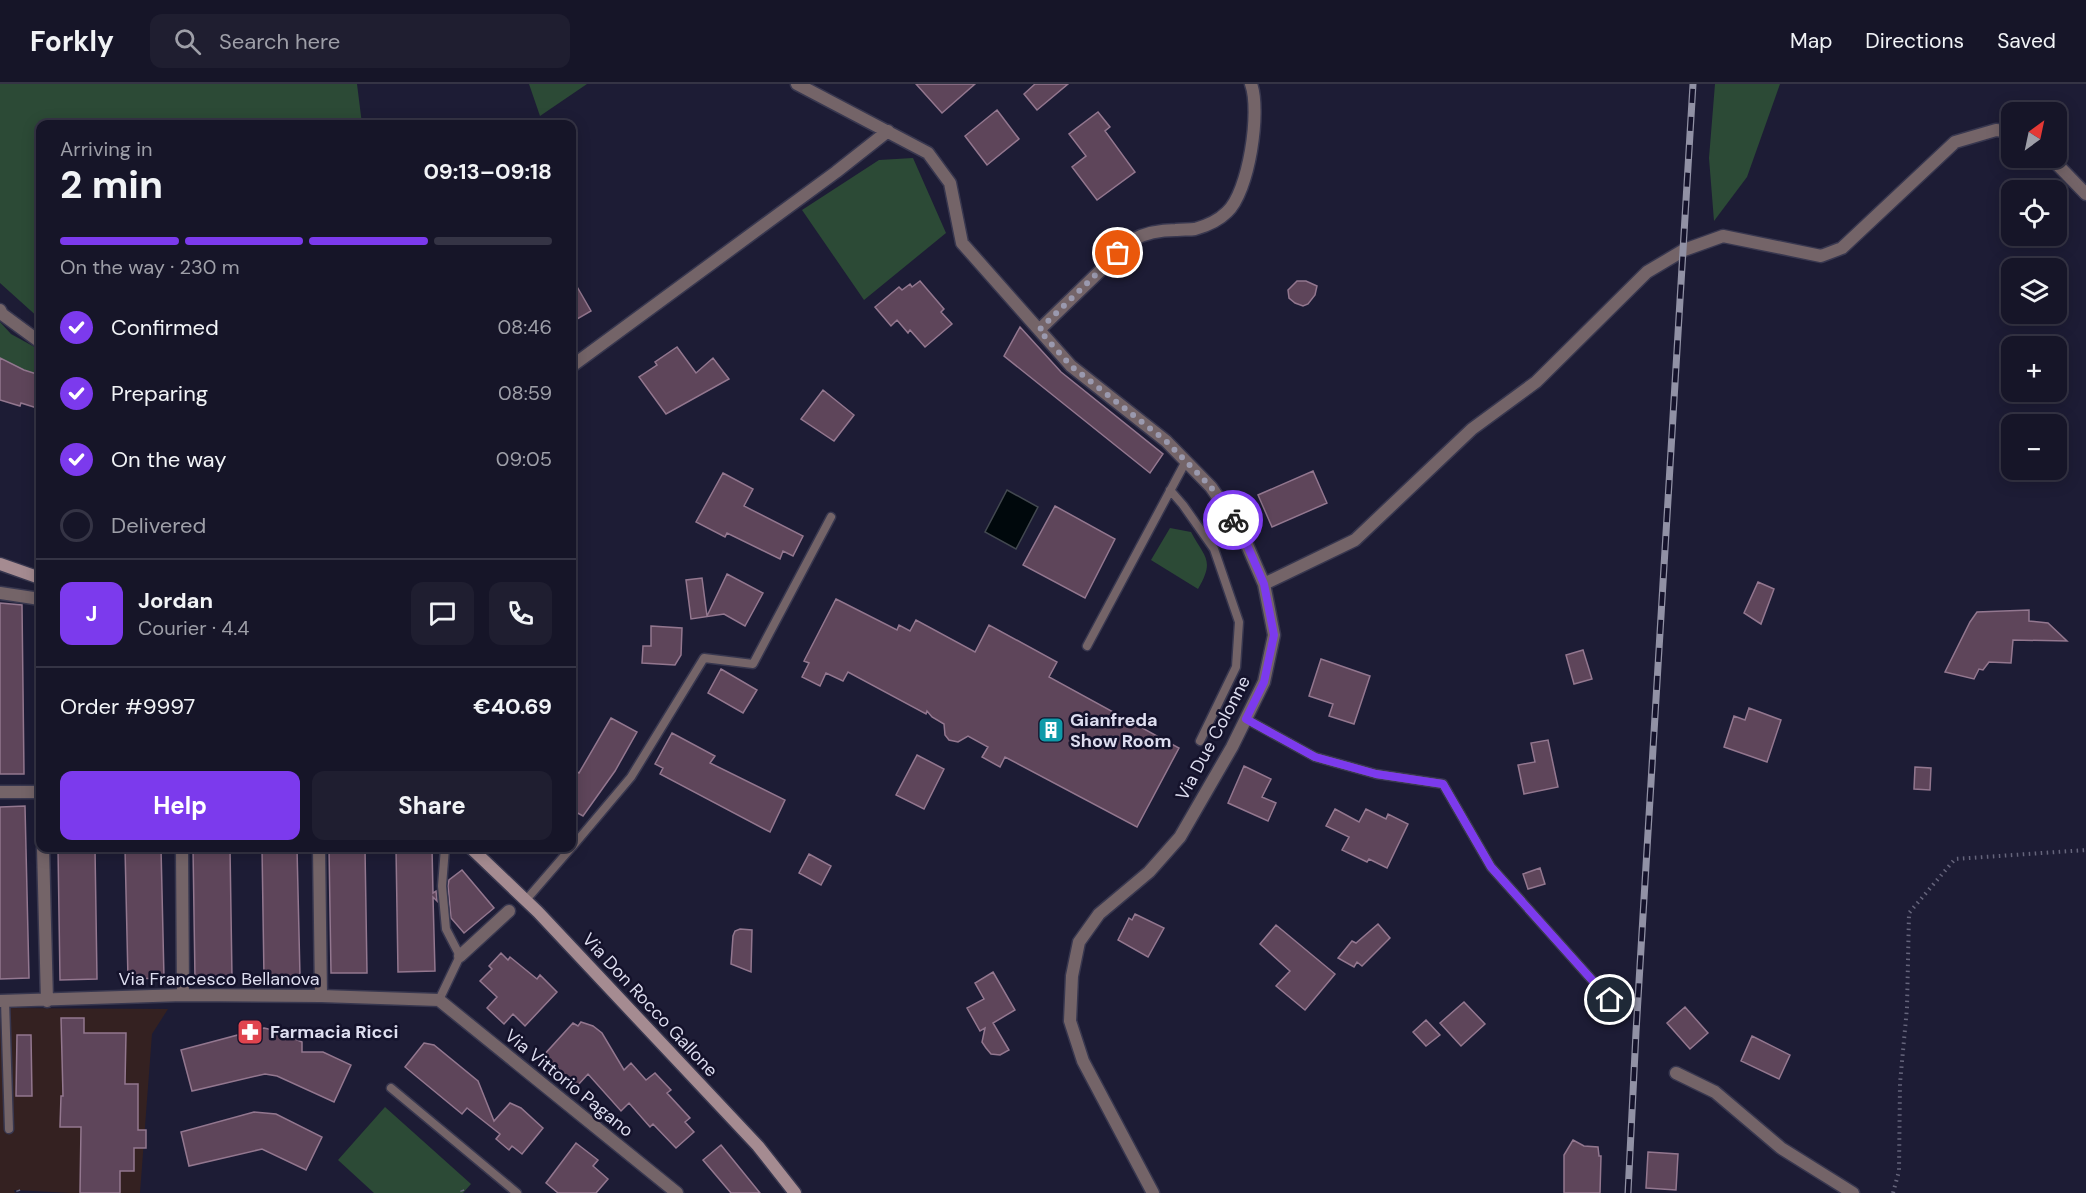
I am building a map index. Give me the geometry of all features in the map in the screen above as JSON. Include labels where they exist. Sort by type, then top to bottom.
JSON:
[{"type":"main road","points":[[0,564],[36,577]]},
{"type":"main road","name":"Via Don Rocco Gallone","points":[[475,852],[526,900],[758,1146],[795,1193]]},
{"type":"street","name":"Via Due Colonne","points":[[797,84],[928,153],[950,183],[962,243],[1071,366],[1166,441],[1211,487],[1241,531],[1264,584],[1274,635],[1264,682],[1246,719],[1180,837],[1149,872],[1099,914],[1079,942],[1072,976],[1070,1022],[1083,1062],[1154,1193]]},
{"type":"street","points":[[1039,330],[1132,240],[1145,232],[1194,229],[1214,222],[1228,211],[1237,199],[1244,179],[1255,129],[1256,106],[1251,84]]},
{"type":"street","points":[[1264,584],[1356,540],[1472,429],[1536,382],[1647,272],[1684,250],[1723,236],[1821,256],[1842,248],[1954,142],[2001,131]]},
{"type":"street","points":[[576,363],[888,132]]},
{"type":"street","points":[[2061,168],[2086,194]]},
{"type":"street","points":[[0,310],[2,314],[36,339]]},
{"type":"street","points":[[0,593],[36,598]]},
{"type":"street","points":[[0,792],[36,792]]},
{"type":"street","points":[[43,852],[46,1000]]},
{"type":"street","points":[[182,852],[183,995]]},
{"type":"street","points":[[319,852],[321,996]]},
{"type":"street","points":[[460,956],[509,911]]},
{"type":"street","name":"Via Francesco Bellanova","points":[[3,1001],[183,995],[439,1000]]},
{"type":"street","name":"Via Vittorio Pagano","points":[[439,1000],[677,1193]]},
{"type":"street","points":[[1676,1073],[1715,1092],[1781,1148],[1853,1193]]},
{"type":"lane","points":[[1087,646],[1186,461]]},
{"type":"lane","points":[[1170,490],[1214,549],[1239,622],[1236,668],[1200,741]]},
{"type":"lane","points":[[576,841],[631,777],[704,658],[753,664],[831,517]]},
{"type":"lane","points":[[1246,719],[1315,757],[1376,774],[1443,784],[1491,867],[1610,1000]]},
{"type":"lane","points":[[439,1000],[460,956],[446,928],[442,886],[445,852]]},
{"type":"lane","points":[[526,900],[567,852]]},
{"type":"lane","points":[[3,1001],[9,1129]]},
{"type":"lane","points":[[391,1088],[517,1193]]},
{"type":"path","points":[[1893,1193],[1899,1170],[1900,1083],[1907,1008],[1909,913],[1955,859],[2086,850]]},
{"type":"shaded area","points":[[1007,490],[1038,507],[1016,549],[985,532]]},
{"type":"shaded area","points":[[0,1008],[168,1009],[152,1034],[140,1193],[14,1190],[15,1193],[0,1193]]},
{"type":"green space","points":[[0,84],[357,84],[362,120],[36,120],[36,315],[0,283]]},
{"type":"green space","points":[[529,84],[587,84],[540,116]]},
{"type":"green space","points":[[1715,84],[1780,84],[1747,177],[1714,221],[1709,158]]},
{"type":"green space","points":[[913,158],[946,233],[864,300],[802,210],[879,160]]},
{"type":"green space","points":[[0,322],[11,334],[36,348],[36,374],[24,370],[0,358]]},
{"type":"green space","points":[[1170,528],[1191,532],[1204,554],[1206,572],[1198,589],[1151,560]]},
{"type":"green space","points":[[385,1107],[471,1184],[463,1193],[374,1193],[338,1160]]},
{"type":"building","points":[[916,84],[975,84],[942,113]]},
{"type":"building","points":[[1035,84],[1068,84],[1037,110],[1024,94]]},
{"type":"building","points":[[997,110],[1019,139],[987,165],[965,136]]},
{"type":"building","points":[[1098,112],[1110,127],[1105,131],[1135,172],[1097,200],[1072,167],[1086,156],[1069,134]]},
{"type":"building","points":[[920,281],[944,309],[941,312],[952,324],[925,347],[910,330],[908,333],[897,320],[891,326],[875,307],[899,287],[902,290]]},
{"type":"building","points":[[1297,281],[1306,281],[1317,286],[1315,295],[1308,304],[1303,306],[1289,298],[1288,290]]},
{"type":"building","points":[[576,285],[591,311],[576,320]]},
{"type":"building","points":[[1020,327],[1061,372],[1163,454],[1150,473],[1004,356]]},
{"type":"building","points":[[677,347],[696,373],[713,358],[729,379],[666,414],[639,377],[657,365],[655,362]]},
{"type":"building","points":[[0,358],[36,374],[36,408],[0,400]]},
{"type":"building","points":[[823,390],[854,415],[834,441],[801,419]]},
{"type":"building","points":[[1313,471],[1327,503],[1272,527],[1258,495]]},
{"type":"building","points":[[723,473],[753,489],[744,506],[803,536],[793,556],[783,551],[780,559],[727,533],[725,537],[696,522]]},
{"type":"building","points":[[1055,506],[1115,539],[1085,598],[1023,565]]},
{"type":"building","points":[[727,574],[763,593],[745,626],[724,614],[691,619],[686,580],[702,578],[707,616]]},
{"type":"building","points":[[1758,582],[1774,589],[1761,624],[1744,613]]},
{"type":"building","name":"Gianfreda Show Room","points":[[836,599],[897,630],[899,625],[910,631],[916,620],[975,652],[989,625],[1057,662],[1049,677],[1179,748],[1137,827],[1005,757],[1000,767],[982,757],[988,747],[968,736],[958,742],[949,740],[945,735],[944,724],[927,711],[926,714],[848,672],[843,681],[826,673],[820,686],[802,677],[809,663],[804,661]]},
{"type":"building","points":[[0,603],[22,605],[24,774],[0,774]]},
{"type":"building","points":[[2029,610],[2029,621],[2048,623],[2067,641],[2013,640],[2011,663],[1989,662],[1983,670],[1979,669],[1974,679],[1945,672],[1977,612]]},
{"type":"building","points":[[651,626],[682,628],[681,655],[675,665],[642,663],[643,646],[651,646]]},
{"type":"building","points":[[1583,650],[1592,679],[1574,684],[1566,655]]},
{"type":"building","points":[[1321,659],[1370,676],[1354,724],[1329,716],[1333,704],[1309,696]]},
{"type":"building","points":[[721,669],[757,690],[743,713],[708,693]]},
{"type":"building","points":[[1749,708],[1781,720],[1767,762],[1724,747],[1734,716],[1745,720]]},
{"type":"building","points":[[611,718],[637,732],[615,771],[583,816],[576,812],[576,771],[579,773]]},
{"type":"building","points":[[672,733],[715,756],[710,763],[785,800],[770,832],[660,774],[663,768],[655,764]]},
{"type":"building","points":[[1548,740],[1558,787],[1524,794],[1518,765],[1535,762],[1531,743]]},
{"type":"building","points":[[917,755],[944,769],[924,809],[896,795]]},
{"type":"building","points":[[1244,766],[1271,779],[1262,797],[1276,803],[1268,821],[1228,803]]},
{"type":"building","points":[[1915,767],[1931,768],[1930,790],[1914,789]]},
{"type":"building","points":[[25,806],[29,978],[0,979],[0,807]]},
{"type":"building","points":[[1335,809],[1359,822],[1366,809],[1386,819],[1388,814],[1408,824],[1387,868],[1369,859],[1367,862],[1342,850],[1349,837],[1326,826]]},
{"type":"building","points":[[58,852],[95,852],[97,979],[60,980]]},
{"type":"building","points":[[125,852],[161,852],[164,978],[128,979]]},
{"type":"building","points":[[193,852],[230,852],[232,978],[195,979]]},
{"type":"building","points":[[262,852],[297,852],[300,977],[264,978]]},
{"type":"building","points":[[329,852],[365,852],[367,973],[331,973]]},
{"type":"building","points":[[396,852],[432,852],[433,893],[436,891],[437,901],[433,897],[435,971],[398,972]]},
{"type":"building","points":[[809,854],[831,866],[821,885],[799,873]]},
{"type":"building","points":[[1540,868],[1545,884],[1528,889],[1523,874]]},
{"type":"building","points":[[462,870],[494,908],[464,933],[451,918],[448,886],[449,880]]},
{"type":"building","points":[[1135,914],[1164,928],[1148,957],[1118,940],[1129,918],[1132,920]]},
{"type":"building","points":[[1378,924],[1390,938],[1362,966],[1357,962],[1354,967],[1338,958],[1352,941],[1356,943]]},
{"type":"building","points":[[1276,925],[1335,974],[1305,1010],[1276,986],[1290,971],[1260,944]]},
{"type":"building","points":[[752,930],[751,972],[731,964],[733,936],[735,931]]},
{"type":"building","points":[[501,953],[508,960],[510,957],[537,979],[540,975],[557,992],[525,1026],[513,1014],[504,1024],[487,1008],[497,997],[480,981],[492,969],[489,966]]},
{"type":"building","points":[[993,972],[1015,1010],[993,1023],[1009,1050],[1000,1055],[991,1054],[986,1048],[982,1042],[985,1028],[980,1031],[967,1008],[984,999],[975,983]]},
{"type":"building","points":[[1464,1002],[1485,1024],[1461,1046],[1440,1023]]},
{"type":"building","points":[[1685,1007],[1708,1033],[1690,1049],[1667,1023]]},
{"type":"building","points":[[61,1018],[84,1018],[84,1033],[126,1033],[125,1084],[138,1084],[138,1130],[146,1130],[146,1148],[134,1148],[134,1171],[120,1171],[120,1193],[80,1193],[81,1127],[60,1127],[61,1096],[63,1096]]},
{"type":"building","points":[[1426,1020],[1440,1035],[1426,1046],[1413,1032]]},
{"type":"building","points":[[581,1022],[593,1026],[602,1033],[624,1070],[631,1063],[646,1080],[655,1073],[671,1090],[667,1093],[690,1118],[685,1122],[694,1132],[676,1148],[653,1124],[650,1127],[629,1103],[621,1111],[588,1074],[578,1085],[543,1056],[573,1023],[578,1026]]},
{"type":"building","points":[[264,1028],[302,1042],[302,1052],[323,1052],[351,1065],[334,1102],[277,1076],[265,1074],[192,1091],[181,1050]]},
{"type":"building","points":[[17,1035],[31,1035],[32,1096],[16,1096]]},
{"type":"building","points":[[1752,1036],[1790,1055],[1779,1079],[1741,1061]]},
{"type":"building","points":[[424,1043],[434,1045],[478,1081],[494,1121],[510,1103],[521,1108],[543,1128],[522,1154],[512,1146],[509,1150],[496,1139],[500,1134],[467,1108],[462,1114],[405,1067]]},
{"type":"building","points":[[254,1112],[276,1114],[322,1137],[306,1170],[262,1149],[189,1166],[181,1132]]},
{"type":"building","points":[[1573,1140],[1584,1146],[1598,1147],[1599,1156],[1601,1156],[1600,1193],[1564,1193],[1564,1155]]},
{"type":"building","points":[[576,1143],[598,1160],[593,1166],[608,1179],[596,1193],[558,1193],[546,1183]]},
{"type":"building","points":[[721,1145],[760,1193],[731,1193],[703,1160]]},
{"type":"building","points":[[1648,1152],[1678,1154],[1676,1190],[1646,1188]]},
{"type":"railway","points":[[1628,1193],[1693,84]]},
{"type":"way so far","points":[[1118,253],[1039,330],[1071,366],[1166,441],[1211,487],[1233,520]]},
{"type":"place","name":"Gianfreda Show Room","points":[[1051,730]]},
{"type":"place","name":"Farmacia Ricci","points":[[250,1032]]},
{"type":"route","points":[[1233,520],[1241,531],[1264,584],[1274,635],[1264,682],[1246,719],[1315,757],[1376,774],[1443,784],[1491,867],[1610,1000]]}]
